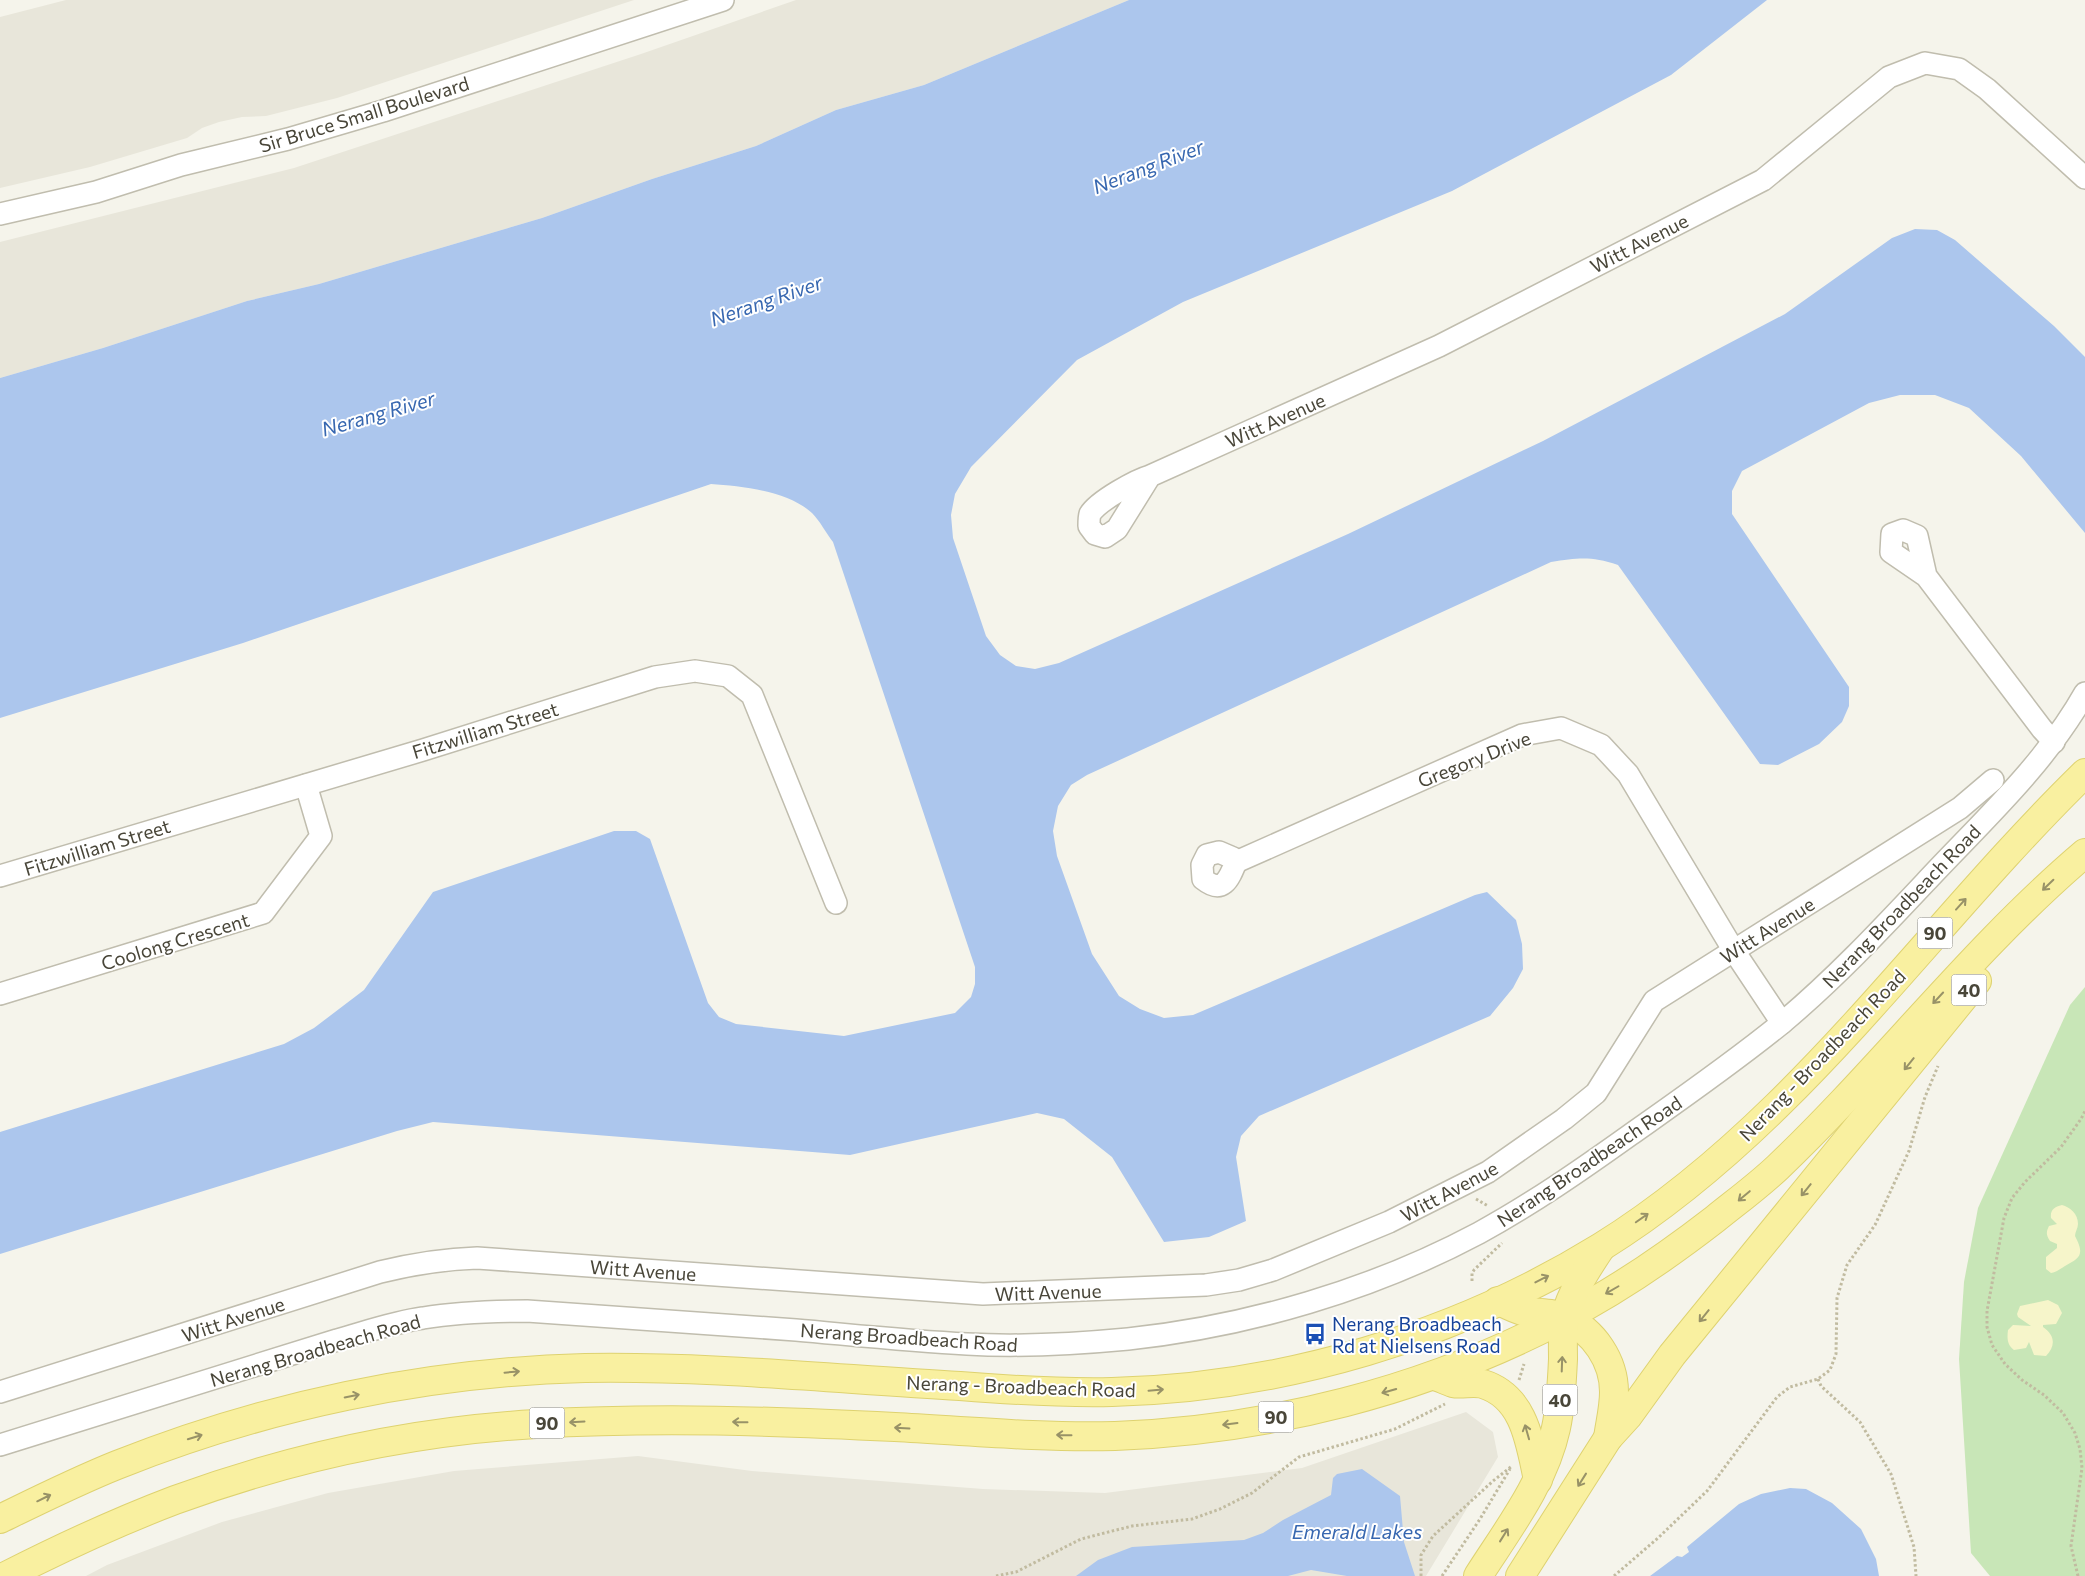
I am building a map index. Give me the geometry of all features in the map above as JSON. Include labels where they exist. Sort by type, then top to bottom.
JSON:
[{"type":"main road","name":"Nerang - Broadbeach Road","points":[[0,1519],[118,1465],[182,1442],[262,1417],[343,1397],[425,1382],[514,1372],[584,1368],[653,1368],[787,1374],[1021,1390],[1144,1391],[1234,1381],[1327,1362],[1407,1337],[1498,1301],[1544,1279],[1602,1246],[1698,1177],[1774,1110],[2014,845],[2085,772]]},
{"type":"main road","name":"90","points":[[6,1576],[110,1526],[222,1484],[282,1466],[356,1448],[434,1434],[531,1424],[672,1420],[835,1424],[996,1433],[1113,1436],[1170,1432],[1296,1414],[1354,1401],[1435,1376],[1565,1318],[1666,1256],[1738,1201],[1775,1170],[1842,1102],[1983,949],[2058,876],[2085,853]]},
{"type":"main road","name":"40","points":[[1608,1438],[1628,1416],[1672,1356],[1982,974],[1983,949]]},
{"type":"main road","name":"40","points":[[1478,1576],[1538,1480],[1548,1454],[1556,1428],[1561,1397],[1565,1318],[1584,1274],[1602,1246]]},
{"type":"main road","points":[[1498,1301],[1526,1312],[1544,1313],[1565,1318],[1592,1338],[1608,1362],[1614,1392],[1608,1438],[1520,1576]]},
{"type":"main road","points":[[1435,1376],[1454,1384],[1482,1384],[1494,1388],[1515,1407],[1527,1430],[1538,1480]]},
{"type":"street","name":"Sir Bruce Small Boulevard","points":[[0,214],[96,192],[181,165],[288,139],[383,111],[720,1]]},
{"type":"street","name":"Witt Avenue","points":[[1150,476],[1439,346],[1763,180],[1889,77],[1925,63],[1959,69],[1987,89],[2085,178]]},
{"type":"street","points":[[1926,576],[2048,736],[2085,693]]},
{"type":"street","name":"Fitzwilliam Street","points":[[0,876],[306,785],[655,677],[695,671],[728,676],[752,695],[836,903]]},
{"type":"street","name":"Gregory Drive","points":[[1236,862],[1522,735],[1561,728],[1601,745],[1628,774],[1734,951],[1782,1023]]},
{"type":"street","name":"Nerang Broadbeach Road","points":[[0,1444],[363,1333],[414,1320],[451,1314],[487,1311],[527,1312],[785,1329],[968,1344],[1098,1342],[1178,1332],[1238,1321],[1326,1297],[1383,1276],[1476,1234],[1566,1181],[1694,1090],[1782,1023],[1866,945],[1992,812],[2048,736]]},
{"type":"street","name":"Witt Avenue","points":[[0,1392],[380,1272],[411,1264],[444,1259],[477,1258],[982,1294],[1206,1285],[1239,1280],[1273,1270],[1390,1222],[1463,1186],[1510,1158],[1596,1093],[1654,1001],[1960,808],[1993,780]]},
{"type":"street","name":"Coolong Crescent","points":[[0,994],[263,914],[321,836],[306,785]]},
{"type":"street","points":[[1960,808],[1992,812]]},
{"type":"path","points":[[1614,1576],[1658,1538],[1707,1491],[1777,1397],[1790,1387],[1818,1379],[1830,1370],[1836,1354],[1837,1298],[1847,1265],[1875,1225],[1909,1151],[1925,1097],[1939,1060]]},
{"type":"path","points":[[2078,1576],[2071,1546],[2082,1468],[2080,1449],[2075,1433],[2063,1413],[2005,1364],[1992,1345],[1987,1327],[1987,1311],[2004,1218],[2012,1198],[2025,1182],[2061,1146],[2085,1111]]},
{"type":"path","points":[[1472,1281],[1472,1273],[1506,1239]]},
{"type":"path","points":[[1818,1379],[1821,1386],[1860,1422],[1891,1474],[1914,1548],[1916,1576]]},
{"type":"path","points":[[996,1576],[1016,1574],[1081,1540],[1132,1526],[1192,1520],[1252,1493],[1299,1458],[1395,1429],[1450,1401]]},
{"type":"path","points":[[1442,1576],[1480,1519],[1512,1466],[1513,1461]]},
{"type":"path","points":[[1421,1576],[1421,1555],[1433,1536],[1493,1480],[1512,1466]]},
{"type":"shaded area","points":[[66,0],[634,0],[337,98],[266,116],[242,117],[219,122],[202,128],[187,138],[90,167],[0,188],[0,17]]},
{"type":"shaded area","points":[[796,0],[1129,0],[924,85],[836,110],[756,146],[652,179],[542,218],[319,284],[247,301],[103,348],[0,378],[0,242],[294,168],[641,54]]},
{"type":"shaded area","points":[[2085,987],[2085,1576],[1990,1576],[1971,1553],[1959,1359],[1964,1282],[1978,1208],[2070,1005]]},
{"type":"shaded area","name":"Emerald Lakes","points":[[1466,1412],[1493,1432],[1498,1457],[1426,1576],[86,1576],[107,1565],[222,1522],[328,1493],[454,1471],[638,1456],[752,1471],[983,1489],[1105,1493],[1302,1468]]},
{"type":"sand","points":[[2062,1205],[2071,1209],[2077,1217],[2078,1226],[2075,1236],[2080,1252],[2074,1261],[2051,1273],[2046,1269],[2046,1257],[2057,1248],[2057,1244],[2050,1241],[2047,1232],[2049,1226],[2057,1224],[2051,1218],[2052,1211]]},
{"type":"sand","points":[[2048,1300],[2058,1305],[2062,1313],[2056,1324],[2043,1325],[2053,1341],[2049,1352],[2046,1356],[2034,1355],[2029,1342],[2026,1348],[2014,1350],[2008,1341],[2008,1330],[2013,1325],[2031,1326],[2018,1317],[2017,1314],[2020,1306]]},
{"type":"water","name":"Nerang River","points":[[1129,0],[1767,0],[1671,75],[1452,191],[1183,302],[1077,360],[971,467],[955,494],[951,515],[953,538],[986,636],[1000,655],[1016,666],[1035,669],[1059,663],[1348,534],[1543,441],[1785,314],[1892,238],[1915,229],[1937,230],[1955,240],[2054,326],[2085,357],[2085,533],[2021,456],[1969,408],[1935,395],[1900,395],[1869,403],[1742,471],[1732,491],[1732,514],[1849,687],[1849,706],[1842,722],[1819,744],[1778,765],[1760,764],[1618,565],[1600,560],[1577,559],[1551,562],[1087,775],[1071,785],[1058,806],[1053,831],[1057,856],[1092,954],[1119,996],[1140,1009],[1164,1018],[1193,1015],[1475,895],[1487,892],[1516,920],[1522,944],[1523,969],[1513,988],[1490,1016],[1259,1116],[1241,1136],[1236,1157],[1246,1221],[1209,1237],[1164,1242],[1112,1157],[1064,1119],[1037,1113],[850,1155],[433,1122],[397,1131],[0,1254],[0,1132],[284,1044],[314,1028],[364,990],[433,892],[614,831],[636,831],[650,839],[708,1003],[719,1017],[736,1024],[844,1036],[955,1013],[971,997],[975,984],[975,967],[833,542],[815,516],[802,506],[790,499],[764,491],[711,484],[243,643],[0,718],[0,378],[103,348],[247,301],[319,284],[542,218],[652,179],[756,146],[836,110],[924,85]]},
{"type":"water","name":"Emerald Lakes","points":[[1362,1469],[1400,1496],[1404,1542],[1415,1576],[1347,1576],[1311,1570],[1288,1576],[1076,1576],[1098,1560],[1132,1547],[1244,1540],[1263,1533],[1283,1520],[1331,1495],[1333,1478],[1337,1474]]},
{"type":"water","points":[[1790,1488],[1806,1489],[1832,1503],[1861,1529],[1876,1559],[1879,1576],[1650,1576],[1677,1556],[1682,1557],[1689,1552],[1687,1547],[1739,1504],[1761,1494]]},
{"type":"place","name":"Nerang Broadbeach Rd at Nielsens Road","points":[[1315,1334]]}]
